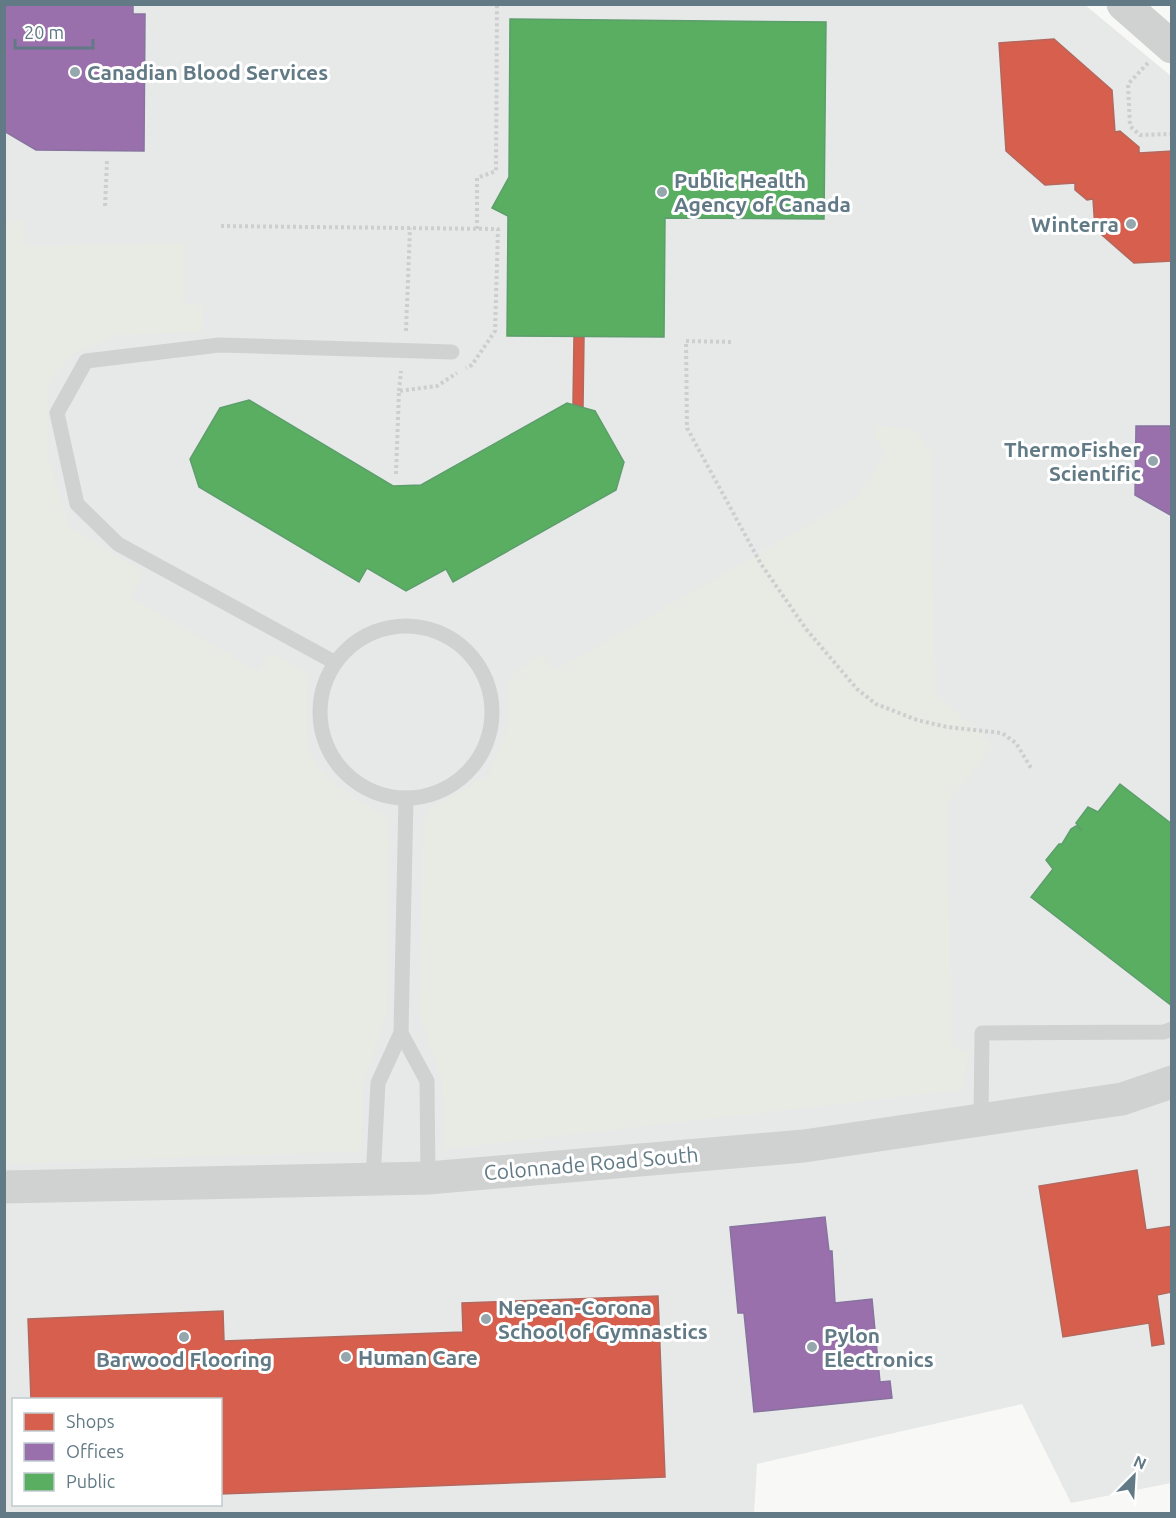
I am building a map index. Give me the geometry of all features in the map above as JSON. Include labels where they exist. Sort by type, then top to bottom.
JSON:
[{"type":"street","points":[[1123,4],[1169,45]]},
{"type":"street","name":"Colonnade Road South","points":[[4,1187],[428,1178],[804,1146],[1122,1099],[1172,1082]]},
{"type":"lane","points":[[334,662],[118,544],[76,504],[57,413],[86,361],[219,345],[452,352]]},
{"type":"lane","points":[[396,626],[413,626],[445,635],[465,649],[481,669],[491,697],[491,727],[481,755],[461,778],[436,793],[406,798],[375,793],[348,776],[329,752],[320,722],[321,691],[334,662],[351,644],[372,632],[396,626]]},
{"type":"lane","points":[[373,1180],[378,1083],[401,1033],[406,798]]},
{"type":"lane","points":[[981,1120],[982,1033],[1164,1032],[1172,1029]]},
{"type":"lane","points":[[401,1033],[427,1081],[428,1178]]},
{"type":"path","points":[[477,229],[477,178],[496,171],[497,4]]},
{"type":"path","points":[[1169,45],[1128,84],[1130,126],[1140,135],[1172,134]]},
{"type":"path","points":[[105,206],[107,161]]},
{"type":"path","points":[[221,226],[498,229],[495,331],[472,364],[437,386],[399,391]]},
{"type":"path","points":[[396,474],[410,228]]},
{"type":"path","points":[[731,342],[686,341],[687,428],[760,564],[799,620],[856,689],[876,704],[917,720],[947,727],[1002,733],[1016,743],[1030,768]]},
{"type":"shaded area","points":[[5,5],[1085,5],[1171,76],[1171,1483],[1071,1503],[1022,1404],[757,1464],[754,1513],[5,1514]]},
{"type":"shaded area","points":[[23,221],[25,246],[185,243],[184,305],[202,305],[203,332],[119,335],[72,354],[48,384],[48,456],[68,525],[144,573],[130,596],[258,672],[271,652],[307,674],[306,730],[312,758],[327,777],[355,798],[386,816],[389,839],[386,1017],[362,1088],[362,1151],[5,1164],[4,223]]},
{"type":"shaded area","points":[[879,426],[914,429],[931,453],[935,693],[993,745],[947,804],[952,1046],[969,1053],[962,1090],[445,1149],[442,1082],[420,1016],[423,822],[430,808],[489,775],[509,724],[508,679],[539,654],[556,670],[857,497],[886,453],[873,434]]},
{"type":"building: Shops","points":[[1054,39],[1112,90],[1115,132],[1120,131],[1139,147],[1139,153],[1172,151],[1172,261],[1134,263],[1095,229],[1093,199],[1087,200],[1075,190],[1075,183],[1045,185],[1006,151],[999,43]]},
{"type":"building: Shops","points":[[574,337],[584,337],[583,407],[573,404]]},
{"type":"building: Shops","points":[[1137,1170],[1146,1230],[1172,1226],[1172,1292],[1157,1295],[1164,1344],[1152,1346],[1149,1323],[1063,1337],[1039,1186]]},
{"type":"building: Shops","points":[[658,1296],[665,1477],[222,1494],[222,1398],[31,1398],[28,1319],[223,1311],[224,1341],[463,1332],[462,1303]]},
{"type":"building: Offices","name":"Canadian Blood Services","points":[[4,4],[133,4],[133,14],[145,14],[144,151],[36,150],[4,131]]},
{"type":"building: Offices","name":"ThermoFisher Scientific","points":[[1136,426],[1172,426],[1172,516],[1135,495]]},
{"type":"building: Offices","name":"Pylon Electronics","points":[[825,1217],[829,1251],[832,1251],[835,1303],[872,1299],[880,1382],[890,1381],[892,1398],[754,1412],[744,1313],[738,1313],[730,1227]]},
{"type":"building: Public","name":"Public Health Agency of Canada","points":[[510,19],[826,22],[824,219],[665,218],[664,337],[507,336],[508,216],[492,208],[509,177]]},
{"type":"building: Public","points":[[249,400],[393,486],[421,485],[567,403],[595,411],[624,462],[616,490],[453,582],[446,569],[406,591],[367,568],[359,582],[199,487],[190,459],[220,408]]},
{"type":"building: Public","points":[[1120,784],[1172,824],[1172,1006],[1031,897],[1053,869],[1046,860],[1059,844],[1062,844],[1071,829],[1076,826],[1082,831],[1076,823],[1088,807],[1098,812]]},
{"type":"place","name":"Canadian Blood Services","points":[[75,72]]},
{"type":"place","name":"Public Health Agency of Canada","points":[[662,192]]},
{"type":"place","name":"Winterra","points":[[1131,224]]},
{"type":"place","name":"ThermoFisher Scientific","points":[[1153,461]]},
{"type":"place","name":"Nepean-Corona School of Gymnastics","points":[[486,1319]]},
{"type":"place","name":"Barwood Flooring","points":[[184,1337]]},
{"type":"place","name":"Pylon Electronics","points":[[812,1347]]},
{"type":"place","name":"Human Care","points":[[346,1357]]}]
